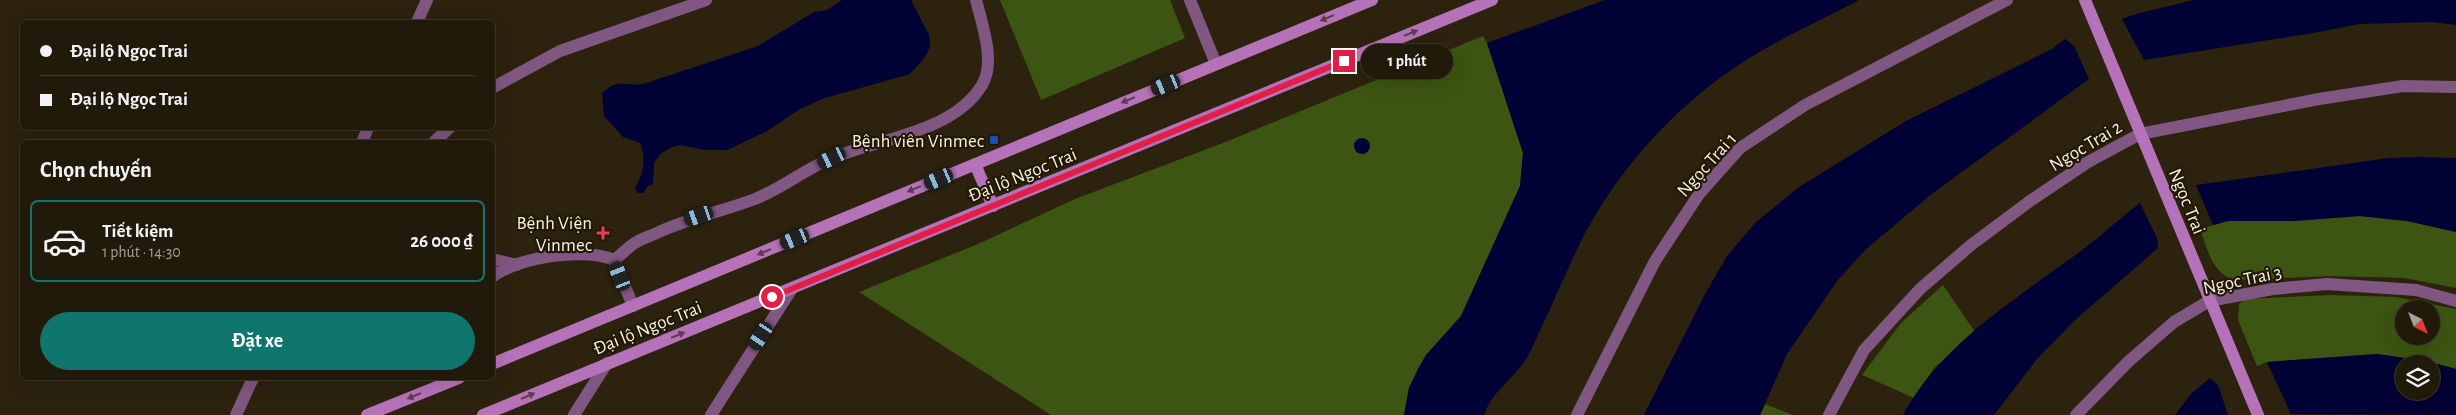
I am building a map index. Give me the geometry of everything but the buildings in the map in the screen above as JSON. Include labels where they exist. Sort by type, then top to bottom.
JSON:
[{"type":"main road","name":"Đại lộ Ngọc Trai","points":[[495,363],[1372,0]]},
{"type":"main road","name":"Đại lộ Ngọc Trai","points":[[483,415],[1492,0]]},
{"type":"main road","name":"Ngọc Trai","points":[[2085,0],[2258,415]]},
{"type":"main road","points":[[975,164],[993,206]]},
{"type":"main road","points":[[367,415],[454,380]]},
{"type":"street","points":[[418,20],[427,0]]},
{"type":"street","points":[[495,86],[560,51],[706,0]]},
{"type":"street","points":[[614,260],[635,243],[681,222],[754,199],[784,186],[809,169],[832,158],[927,128],[966,105],[983,84],[988,61],[986,36],[976,0]]},
{"type":"street","points":[[1190,0],[1216,64]]},
{"type":"street","name":"Ngọc Trai 1","points":[[1577,415],[1654,261],[1699,194],[1740,148],[1805,105],[2007,0]]},
{"type":"street","name":"Ngọc Trai 2","points":[[1829,415],[1864,350],[1920,289],[1971,245],[2030,201],[2088,162],[2140,134],[2319,99],[2394,87],[2456,86]]},
{"type":"street","points":[[436,140],[447,130]]},
{"type":"street","points":[[495,276],[517,265],[576,254],[604,256],[614,260],[633,306]]},
{"type":"street","points":[[495,260],[517,265]]},
{"type":"street","name":"Ngọc Trai 3","points":[[2076,415],[2129,361],[2174,322],[2209,301],[2272,290],[2327,284],[2416,290],[2456,301]]},
{"type":"street","points":[[711,415],[790,290]]},
{"type":"street","points":[[574,415],[608,363]]},
{"type":"street","points":[[236,415],[253,380]]},
{"type":"green space","points":[[1000,0],[1170,0],[1185,38],[1041,100]]},
{"type":"green space","points":[[1483,36],[1487,43],[1523,153],[1520,186],[1461,316],[1426,355],[1418,369],[1409,388],[1404,415],[1051,415],[859,292],[978,244],[1075,199],[1223,143]]},
{"type":"green space","points":[[2360,216],[2407,221],[2456,232],[2456,288],[2404,278],[2331,276],[2235,280],[2227,277],[2215,266],[2208,253],[2200,229],[2228,221],[2293,221]]},
{"type":"green space","points":[[1943,285],[1975,332],[1934,368],[1914,398],[1862,375],[1901,323]]},
{"type":"green space","points":[[2331,295],[2396,297],[2411,300],[2395,300],[2395,345],[2440,345],[2440,306],[2456,309],[2456,369],[2440,365],[2440,355],[2395,355],[2395,357],[2377,354],[2267,362],[2257,366],[2238,320],[2239,304],[2245,299]]},
{"type":"green space","points":[[1765,404],[1793,415],[1760,415]]},
{"type":"shaded area","points":[[842,0],[911,0],[929,35],[930,47],[925,57],[910,74],[825,98],[800,109],[767,131],[727,150],[705,150],[680,145],[670,148],[660,154],[654,163],[653,184],[648,186],[643,193],[638,193],[635,189],[644,161],[640,143],[623,137],[604,116],[602,93],[614,85],[643,84],[758,46],[814,12],[827,10]]},
{"type":"shaded area","points":[[1605,0],[1859,0],[1773,44],[1740,64],[1703,91],[1662,128],[1626,170],[1595,215],[1575,253],[1530,352],[1519,369],[1493,397],[1484,415],[1404,415],[1409,388],[1418,369],[1426,355],[1461,316],[1520,186],[1523,153],[1487,43]]},
{"type":"shaded area","points":[[2193,0],[2456,0],[2456,25],[2432,22],[2359,24],[2144,60],[2122,19]]},
{"type":"shaded area","points":[[2065,39],[2074,46],[2089,79],[1933,193],[1866,249],[1837,281],[1787,354],[1760,415],[1644,415],[1704,296],[1727,256],[1756,222],[1799,187],[1906,121],[2052,49]]},
{"type":"shaded area","points":[[1359,138],[1365,138],[1370,143],[1368,152],[1359,154],[1354,149],[1354,143]]},
{"type":"shaded area","points":[[2389,158],[2456,158],[2456,232],[2407,221],[2360,216],[2293,221],[2228,221],[2213,225],[2196,185]]},
{"type":"shaded area","points":[[2140,203],[2157,238],[2158,248],[2074,321],[2037,359],[1994,415],[1903,415],[1919,389],[1959,344],[1982,324],[2081,251]]},
{"type":"shaded area","points":[[2377,354],[2395,357],[2395,400],[2440,400],[2440,365],[2456,369],[2456,415],[2291,414],[2267,362]]},
{"type":"shaded area","points":[[2210,378],[2218,385],[2228,415],[2175,415],[2191,394]]},
{"type":"place","name":"Bệnh viên Vinmec","points":[[994,140]]},
{"type":"place","name":"Bệnh Viện Vinmec","points":[[603,233]]},
{"type":"route","points":[[772,297],[1344,61]]}]
